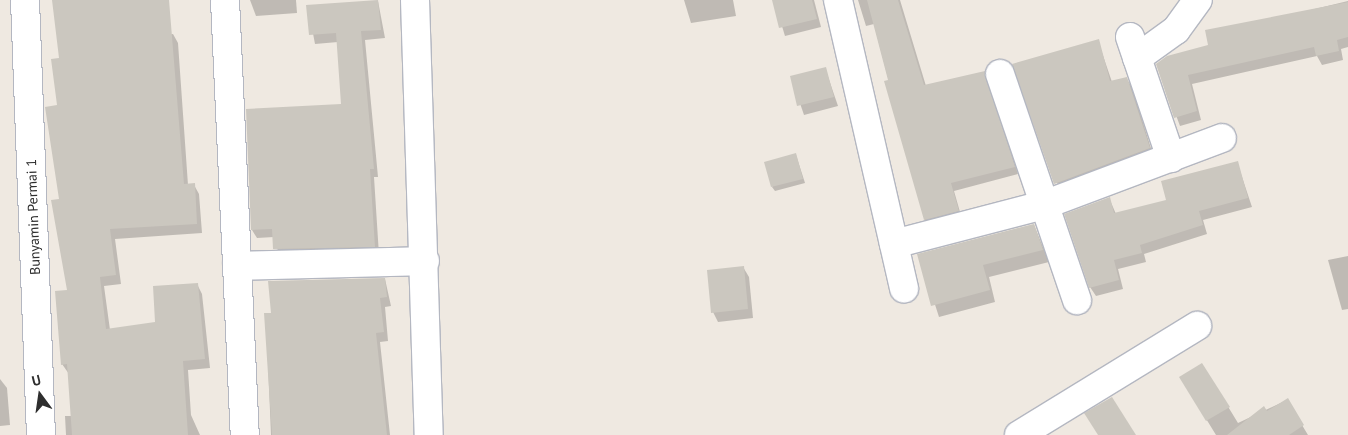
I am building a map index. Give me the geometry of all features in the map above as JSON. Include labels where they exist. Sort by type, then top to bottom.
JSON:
[{"type":"street","name":"Bunyamin Permai 1","points":[[25,0],[41,435]]},
{"type":"street","points":[[225,0],[245,435]]},
{"type":"street","points":[[415,0],[425,261],[429,435]]},
{"type":"street","points":[[838,0],[904,289]]},
{"type":"street","points":[[1171,158],[1134,48],[1176,30],[1194,2]]},
{"type":"street","points":[[1000,74],[1077,300]]},
{"type":"street","points":[[894,244],[1044,205],[1222,138]]},
{"type":"street","points":[[237,266],[425,261]]},
{"type":"street","points":[[1019,435],[1197,326]]},
{"type":"building","points":[[52,0],[169,0],[184,184],[195,183],[197,224],[110,229],[116,275],[100,277],[106,329],[155,322],[153,286],[198,283],[205,359],[183,361],[188,435],[72,435],[67,364],[61,365],[55,291],[67,290],[51,200],[59,199],[45,107],[57,105],[51,59],[59,58]]},
{"type":"building","points":[[378,0],[381,30],[361,31],[374,169],[370,169],[375,247],[273,249],[272,229],[251,230],[246,109],[341,104],[336,33],[309,35],[306,5]]},
{"type":"building","points":[[772,0],[812,0],[817,19],[779,28]]},
{"type":"building","points":[[867,0],[898,0],[924,85],[985,71],[1015,167],[951,183],[959,211],[924,220],[884,81],[888,80]]},
{"type":"building","points":[[1348,2],[1348,37],[1337,40],[1339,51],[1316,56],[1314,47],[1188,75],[1197,111],[1174,118],[1156,64],[1167,56],[1208,45],[1205,30]]},
{"type":"building","points":[[1099,39],[1110,81],[1127,77],[1150,148],[1054,184],[1012,64]]},
{"type":"building","points":[[826,67],[834,97],[797,106],[790,76]]},
{"type":"building","points":[[796,153],[803,179],[771,187],[764,162]]},
{"type":"building","points":[[1238,161],[1248,198],[1199,211],[1203,225],[1140,245],[1142,253],[1114,260],[1119,280],[1089,288],[1064,214],[1110,197],[1114,213],[1166,200],[1161,181]]},
{"type":"building","points":[[1034,224],[1043,250],[983,265],[990,290],[931,306],[917,254]]},
{"type":"building","points":[[744,266],[748,309],[711,313],[707,270]]},
{"type":"building","points":[[385,278],[387,297],[380,298],[384,332],[376,333],[387,435],[272,435],[264,313],[271,313],[268,281]]},
{"type":"building","points":[[1202,363],[1230,407],[1206,421],[1179,377]]},
{"type":"building","points":[[1112,397],[1136,435],[1098,435],[1084,413]]},
{"type":"building","points":[[1288,398],[1304,425],[1289,435],[1227,435],[1264,406],[1267,411]]}]
